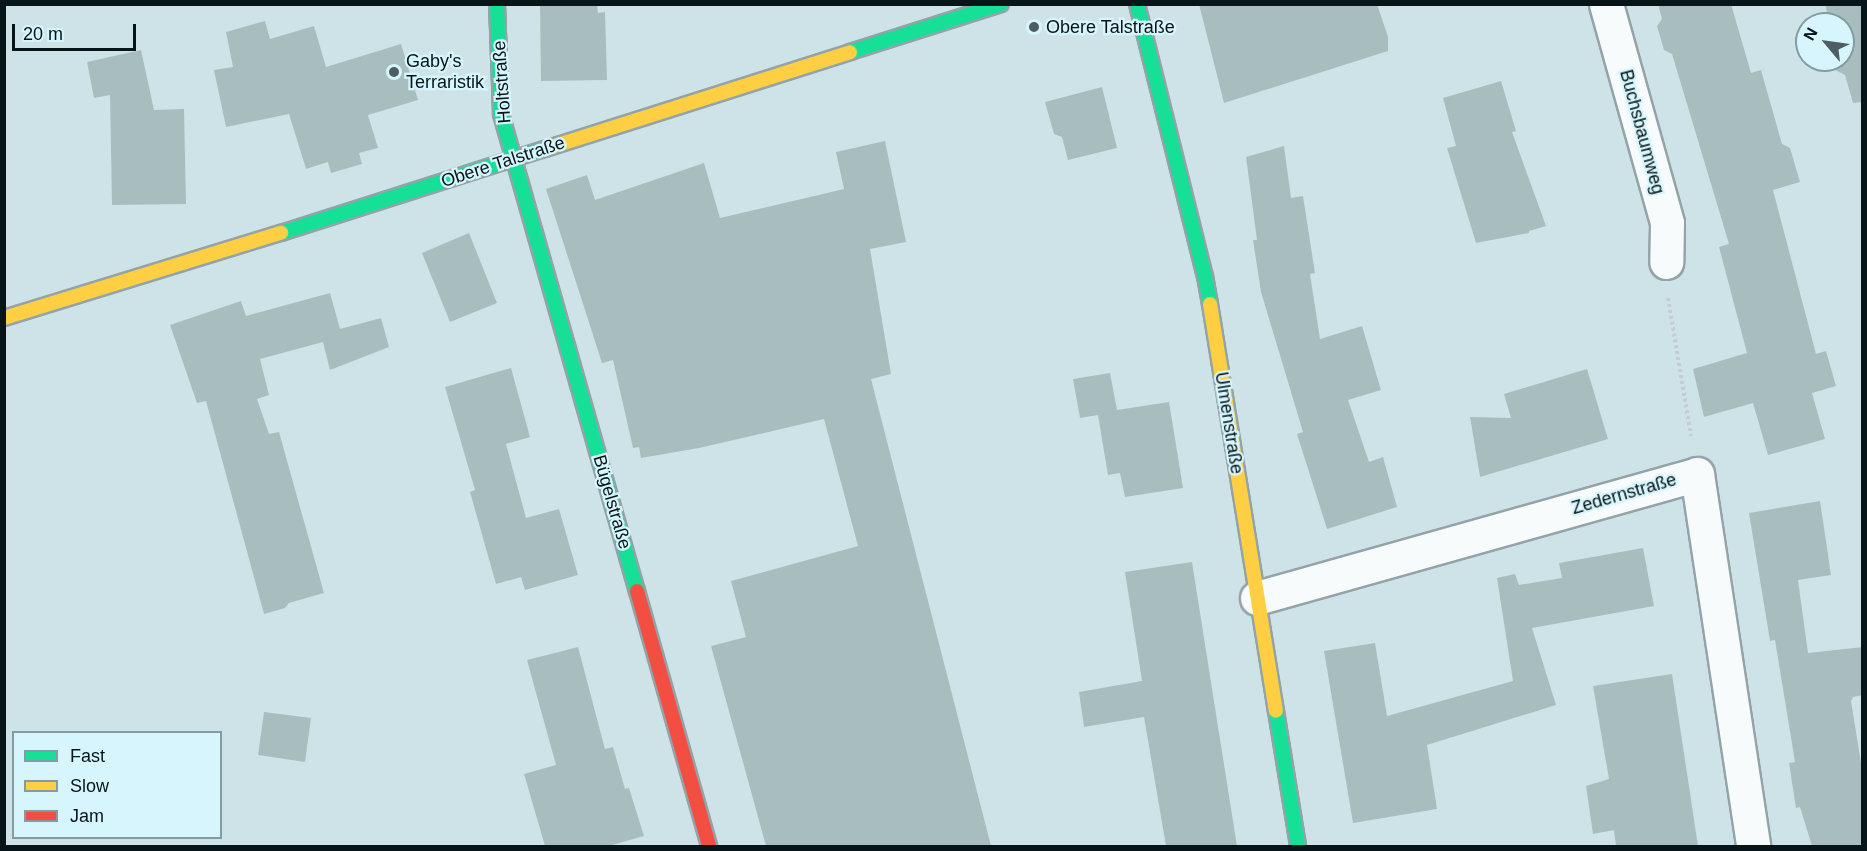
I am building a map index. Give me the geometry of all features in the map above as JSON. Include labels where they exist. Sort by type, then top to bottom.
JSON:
[{"type":"street","name":"Holtstraße","points":[[497,4],[501,114],[512,160]]},
{"type":"street","name":"Obere Talstraße","points":[[4,318],[512,160],[1001,4]]},
{"type":"street","name":"Ulmenstraße","points":[[1137,4],[1205,276],[1298,846]]},
{"type":"street","name":"Buchsbaumweg","points":[[1606,4],[1667,223],[1666,262]]},
{"type":"street","name":"Bügelstraße","points":[[512,160],[525,194],[709,846]]},
{"type":"street","name":"Zedernstraße","points":[[1257,598],[1697,474],[1753,846]]},
{"type":"path","points":[[1666,262],[1668,297],[1697,474]]},
{"type":"building","points":[[540,4],[597,4],[598,13],[605,12],[607,80],[541,81]]},
{"type":"building","points":[[1199,4],[1377,4],[1388,37],[1388,51],[1224,103]]},
{"type":"building","points":[[1658,4],[1731,4],[1751,73],[1761,70],[1782,144],[1790,148],[1800,182],[1773,190],[1816,354],[1826,351],[1836,386],[1812,393],[1825,439],[1768,455],[1753,403],[1704,417],[1693,369],[1747,353],[1719,247],[1729,244],[1672,54],[1664,50],[1657,26],[1662,19]]},
{"type":"building","points":[[1825,4],[1863,4],[1863,102],[1853,103],[1845,75],[1839,72],[1855,72],[1855,12],[1827,12]]},
{"type":"building","points":[[265,21],[270,39],[314,26],[326,67],[401,44],[418,100],[368,115],[378,148],[359,153],[362,164],[331,173],[328,162],[306,169],[289,114],[226,127],[214,70],[233,67],[226,32]]},
{"type":"building","points":[[141,50],[154,110],[184,109],[186,204],[112,205],[110,95],[94,98],[87,62]]},
{"type":"building","points":[[1501,81],[1516,131],[1512,132],[1546,226],[1529,231],[1529,233],[1476,243],[1447,148],[1456,146],[1443,98]]},
{"type":"building","points":[[1102,87],[1117,148],[1068,160],[1062,137],[1054,134],[1045,102]]},
{"type":"building","points":[[885,141],[906,242],[870,249],[891,374],[871,379],[991,846],[766,846],[711,646],[746,637],[731,581],[858,546],[824,419],[699,448],[641,458],[639,447],[633,448],[613,360],[602,363],[546,189],[587,175],[595,200],[704,163],[720,218],[844,189],[836,152]]},
{"type":"building","points":[[1284,146],[1291,198],[1303,196],[1315,273],[1310,274],[1320,339],[1362,326],[1381,390],[1348,400],[1369,462],[1383,457],[1397,507],[1327,529],[1297,434],[1303,432],[1261,292],[1253,240],[1257,240],[1246,157]]},
{"type":"building","points":[[469,233],[497,303],[450,322],[422,253]]},
{"type":"building","points":[[330,293],[340,329],[381,318],[389,347],[330,370],[323,342],[260,359],[269,395],[257,399],[269,434],[279,432],[324,593],[289,603],[285,608],[264,614],[206,401],[197,403],[170,325],[241,301],[246,316]]},
{"type":"building","points":[[511,368],[530,437],[506,444],[526,518],[559,509],[578,575],[525,590],[521,577],[496,584],[470,492],[475,490],[445,387]]},
{"type":"building","points":[[1587,369],[1608,439],[1480,477],[1470,417],[1511,418],[1504,394]]},
{"type":"building","points":[[1110,373],[1117,410],[1169,402],[1183,488],[1125,497],[1120,473],[1108,475],[1098,415],[1080,418],[1073,379]]},
{"type":"building","points":[[1820,501],[1831,575],[1798,580],[1808,653],[1863,647],[1863,695],[1853,697],[1851,701],[1863,775],[1863,846],[1812,846],[1800,807],[1796,808],[1789,763],[1795,762],[1775,640],[1770,641],[1749,513]]},
{"type":"building","points":[[1643,548],[1654,606],[1532,628],[1556,705],[1427,745],[1437,809],[1353,823],[1324,651],[1375,643],[1387,716],[1513,681],[1497,578],[1515,574],[1519,585],[1562,578],[1559,563]]},
{"type":"building","points":[[1192,562],[1237,846],[1166,846],[1144,717],[1084,727],[1079,692],[1142,681],[1125,572]]},
{"type":"building","points":[[578,647],[605,749],[613,747],[625,789],[629,788],[644,836],[609,846],[545,846],[524,774],[556,765],[527,660]]},
{"type":"building","points":[[1672,674],[1698,846],[1616,846],[1614,830],[1593,834],[1586,786],[1609,779],[1593,686]]},
{"type":"building","points":[[264,712],[311,718],[305,762],[258,755]]},
{"type":"traffic: fast","points":[[497,4],[501,114],[637,591]]},
{"type":"traffic: fast","points":[[850,52],[1001,4]]},
{"type":"traffic: fast","points":[[1137,4],[1210,304]]},
{"type":"traffic: fast","points":[[281,233],[545,149]]},
{"type":"traffic: fast","points":[[1276,711],[1298,846]]},
{"type":"traffic: slow","points":[[545,149],[850,52]]},
{"type":"traffic: slow","points":[[4,318],[281,233]]},
{"type":"traffic: slow","points":[[1210,304],[1276,711]]},
{"type":"traffic: jam","points":[[637,591],[709,846]]},
{"type":"place","name":"Obere Talstraße","points":[[1034,27]]},
{"type":"place","name":"Gaby's Terraristik","points":[[394,72]]}]
